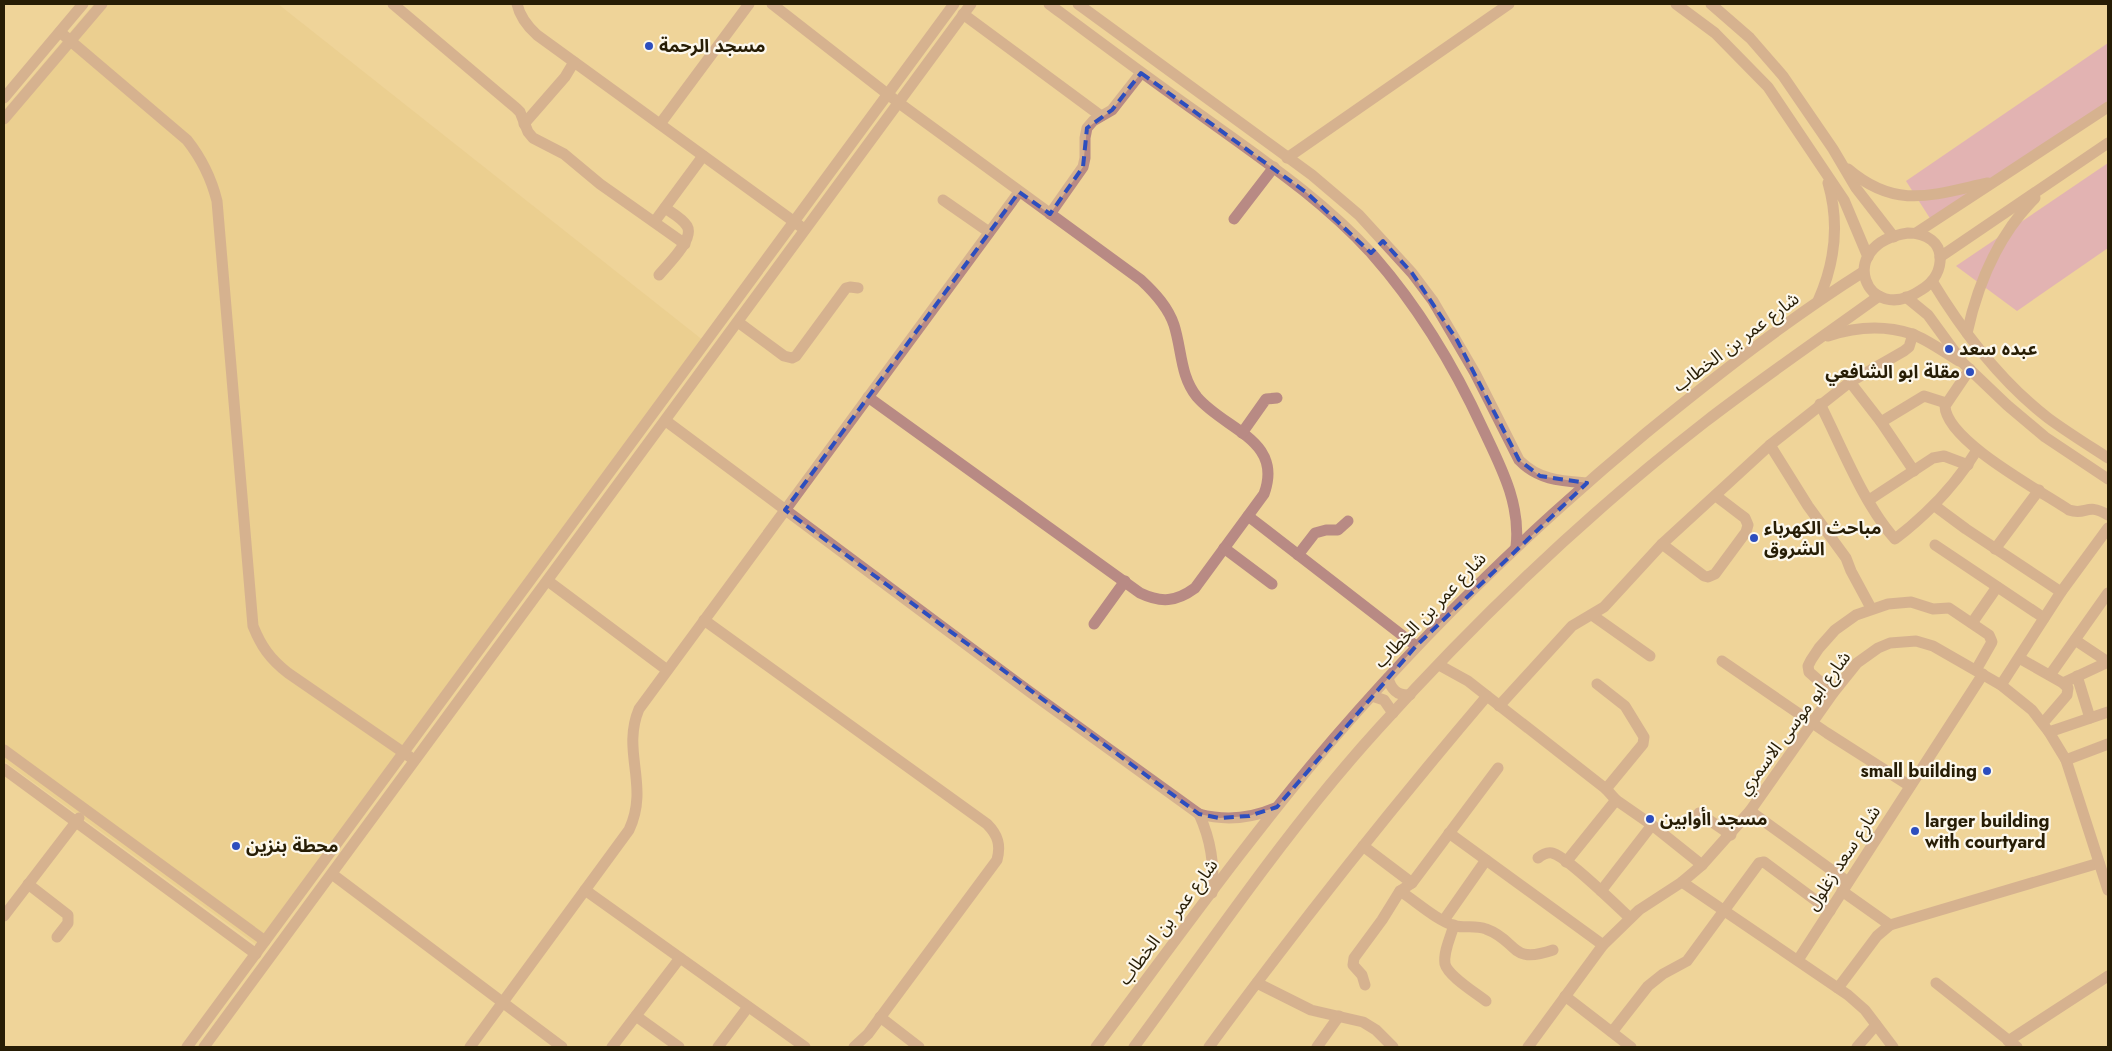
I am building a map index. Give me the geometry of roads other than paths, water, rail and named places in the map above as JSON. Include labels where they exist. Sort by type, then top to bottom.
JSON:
[{"type":"street","points":[[6,91],[84,4]]},
{"type":"street","points":[[4,119],[102,4]]},
{"type":"street","points":[[393,4],[516,108],[533,138],[564,154],[605,188],[656,221],[685,244]]},
{"type":"street","points":[[517,4],[519,14],[526,26],[806,230]]},
{"type":"street","points":[[660,124],[749,4]]},
{"type":"street","points":[[772,4],[899,103],[1153,290],[1166,308],[1174,326],[1183,367],[1191,388],[1206,405],[1259,447],[1266,458],[1269,470],[1268,482],[1264,494],[1195,588],[1183,597],[1168,601],[1154,599],[1140,593],[868,397]]},
{"type":"street","points":[[187,1047],[954,4]]},
{"type":"street","points":[[204,1047],[971,4]]},
{"type":"street","points":[[1049,4],[1141,73],[1274,167],[1338,220],[1371,253],[1412,304],[1449,362],[1467,395],[1496,457],[1515,505],[1518,518],[1516,547]]},
{"type":"street","points":[[1078,4],[1336,194],[1383,241],[1412,273],[1433,301],[1475,373],[1519,460],[1528,470],[1540,476],[1555,481],[1587,483]]},
{"type":"street","points":[[1287,158],[1509,4]]},
{"type":"street","points":[[1676,4],[1715,33],[1769,88],[1844,200],[1868,257]]},
{"type":"street","points":[[1711,4],[1748,36],[1782,76],[1856,188],[1894,237]]},
{"type":"street","points":[[963,14],[1101,116]]},
{"type":"street","points":[[1103,44],[1113,30]]},
{"type":"street","points":[[60,32],[187,140],[201,157],[211,180],[217,201],[253,626],[260,644],[272,660],[288,673],[415,761]]},
{"type":"street","points":[[1734,51],[1748,36]]},
{"type":"street","points":[[524,124],[565,77],[574,62]]},
{"type":"street","points":[[1050,214],[1083,167],[1086,148],[1084,138],[1087,128],[1093,121],[1112,110],[1141,73]]},
{"type":"street","points":[[1916,233],[1926,236],[1933,241],[1940,257],[1939,268],[1932,280],[1920,291],[1906,297],[1892,298],[1879,296],[1866,284],[1863,272],[1864,264],[1868,257],[1880,245],[1894,237],[1916,233],[2108,107]]},
{"type":"street","points":[[1940,257],[2108,144]]},
{"type":"street","points":[[1832,149],[1845,166],[1862,181],[1882,192],[1903,196],[1927,196],[1997,181]]},
{"type":"street","points":[[656,221],[703,156]]},
{"type":"street","points":[[1234,220],[1274,167]]},
{"type":"street","points":[[1818,302],[1832,261],[1835,239],[1832,195],[1826,174]]},
{"type":"street","points":[[1967,333],[1980,285],[1998,247],[2016,220],[2050,183]]},
{"type":"street","points":[[470,1047],[629,830],[635,818],[638,792],[632,745],[634,720],[639,709],[1019,192]]},
{"type":"street","points":[[943,200],[989,232]]},
{"type":"street","points":[[659,275],[685,244],[688,235],[688,227],[665,208]]},
{"type":"street","points":[[1371,253],[1383,241]]},
{"type":"street","name":"شارع عمر بن الخطاب","points":[[1096,1047],[1277,807],[1416,646],[1516,547],[1587,483],[1723,371],[1863,272]]},
{"type":"street","points":[[1932,280],[1967,333],[1998,372],[2030,403],[2068,433],[2108,458]]},
{"type":"street","points":[[738,322],[784,356],[792,358],[796,356],[846,288],[858,288]]},
{"type":"street","points":[[1134,1047],[1275,855],[1335,779],[1410,695],[1534,569],[1609,500],[1704,423],[1879,296]]},
{"type":"street","points":[[1906,297],[1928,314],[1966,366],[2032,427],[2108,479]]},
{"type":"street","points":[[1820,339],[1842,332],[1870,328],[1892,330],[1913,334],[1966,366]]},
{"type":"street","points":[[1500,706],[1572,626],[1604,606],[1662,544],[1770,445],[1850,382],[1904,351],[1909,347],[1913,334]]},
{"type":"street","points":[[1966,366],[1946,403],[1945,409],[1956,429],[1977,450],[2069,510],[2078,512],[2092,508],[2108,515]]},
{"type":"street","points":[[1850,382],[1881,422],[1914,471]]},
{"type":"street","points":[[1881,422],[1924,396],[1946,403]]},
{"type":"street","points":[[1242,434],[1266,400],[1277,398]]},
{"type":"street","points":[[1820,404],[1869,500],[1895,539],[1935,506],[1968,465],[1977,450]]},
{"type":"street","points":[[666,421],[1030,692],[1199,814],[1219,818],[1239,818],[1277,807]]},
{"type":"street","points":[[1770,445],[1808,506],[1846,558],[1871,608]]},
{"type":"street","points":[[1869,500],[1938,457],[1950,458],[1968,465]]},
{"type":"street","points":[[1996,549],[2039,490]]},
{"type":"street","points":[[1662,544],[1704,576],[1708,577],[1715,574],[1746,532],[1748,525],[1745,518],[1716,496]]},
{"type":"street","points":[[1935,506],[2061,592]]},
{"type":"street","points":[[1248,516],[1416,646]]},
{"type":"street","points":[[1298,555],[1315,533],[1326,530],[1338,530],[1348,521]]},
{"type":"street","points":[[2001,685],[2061,592],[2107,532]]},
{"type":"street","points":[[1935,545],[2044,618]]},
{"type":"street","points":[[1224,548],[1272,584]]},
{"type":"street","points":[[548,581],[667,670]]},
{"type":"street","points":[[1094,624],[1124,581]]},
{"type":"street","points":[[1833,693],[1812,677],[1808,666],[1819,648],[1835,630],[1856,615],[1871,608],[1911,602],[1933,609],[1949,608],[1972,623],[1997,587]]},
{"type":"street","points":[[2050,675],[2108,593]]},
{"type":"street","points":[[1592,615],[1650,656]]},
{"type":"street","points":[[704,620],[987,824],[999,840],[1000,850],[997,860],[880,1017],[859,1044],[854,1047]]},
{"type":"street","name":"شارع سعد زغلول","points":[[1798,960],[1910,786],[1979,672],[1992,639],[1972,623]]},
{"type":"street","points":[[2075,640],[2108,662]]},
{"type":"street","name":"شارع ابو موسى الاسمري","points":[[1528,1047],[1603,945],[1630,918],[1660,895],[1682,882],[1702,865],[1731,835],[1833,693],[1867,654],[1878,648],[1903,641],[1929,644],[2001,685],[2017,697],[2046,727],[2066,760],[2103,866],[2108,890]]},
{"type":"street","points":[[2019,658],[2050,675],[2068,688],[2067,695],[2046,727]]},
{"type":"street","points":[[1722,661],[1812,723],[1910,786]]},
{"type":"street","points":[[2063,683],[2108,662]]},
{"type":"street","points":[[1439,666],[1468,681],[1606,789],[1616,800],[1652,825],[1702,865]]},
{"type":"street","points":[[2077,676],[2090,718]]},
{"type":"street","points":[[1388,678],[1396,692],[1410,695]]},
{"type":"street","points":[[1597,684],[1626,706],[1644,737],[1643,744],[1606,789]]},
{"type":"street","points":[[1372,696],[1384,700],[1393,713]]},
{"type":"street","points":[[1209,1047],[1364,846],[1487,696]]},
{"type":"street","points":[[2046,727],[2090,718],[2108,712]]},
{"type":"street","points":[[2066,760],[2108,744]]},
{"type":"street","points":[[4,750],[265,941]]},
{"type":"street","points":[[1365,985],[1362,975],[1353,965],[1352,961],[1382,920],[1400,891],[1412,883],[1498,768]]},
{"type":"street","points":[[4,769],[256,954]]},
{"type":"street","points":[[1566,862],[1616,800]]},
{"type":"street","points":[[4,916],[85,810]]},
{"type":"street","points":[[1750,811],[1890,925]]},
{"type":"street","points":[[1699,813],[1731,835]]},
{"type":"street","points":[[1199,814],[1211,849],[1212,894]]},
{"type":"street","points":[[1601,891],[1652,825]]},
{"type":"street","points":[[1449,833],[1603,945]]},
{"type":"street","points":[[1364,846],[1412,883]]},
{"type":"street","points":[[1538,858],[1551,853],[1566,862],[1630,918]]},
{"type":"street","points":[[1486,860],[1449,923],[1445,963],[1451,973],[1486,1000]]},
{"type":"street","points":[[1612,1032],[1648,986],[1663,974],[1687,961],[1758,864],[1762,862],[1830,912]]},
{"type":"street","points":[[1838,988],[1877,936],[1890,925],[2103,866]]},
{"type":"street","points":[[332,874],[502,1004],[562,1047]]},
{"type":"street","points":[[1682,882],[1856,1001],[1893,1047]]},
{"type":"street","points":[[28,884],[68,915],[68,923],[57,937]]},
{"type":"street","points":[[585,890],[805,1047]]},
{"type":"street","points":[[1400,891],[1449,923],[1485,928],[1523,955],[1537,956],[1553,950]]},
{"type":"street","points":[[612,1047],[680,958]]},
{"type":"street","points":[[1936,983],[2013,1044],[2108,976]]},
{"type":"street","points":[[1257,983],[1311,1010],[1363,1022],[1388,1040],[1392,1047]]},
{"type":"street","points":[[1565,996],[1631,1047]]},
{"type":"street","points":[[718,1047],[748,1007]]},
{"type":"street","points":[[636,1016],[679,1047]]},
{"type":"street","points":[[1318,1047],[1339,1016]]},
{"type":"street","points":[[880,1017],[919,1047]]},
{"type":"street","points":[[1857,1047],[1876,1025]]},
{"type":"place","name":"مسجد الرحمة","points":[[649,46]]},
{"type":"place","name":"عبده سعد","points":[[1949,349]]},
{"type":"place","name":"مقلة ابو الشافعي","points":[[1970,372]]},
{"type":"place","name":"مباحث الكهرباء الشروق","points":[[1754,538]]},
{"type":"place","name":"small building","points":[[1987,771]]},
{"type":"place","name":"مسجد اأوابين","points":[[1650,819]]},
{"type":"place","name":"larger building with courtyard","points":[[1915,831]]},
{"type":"place","name":"محطة بنزين","points":[[236,846]]}]
